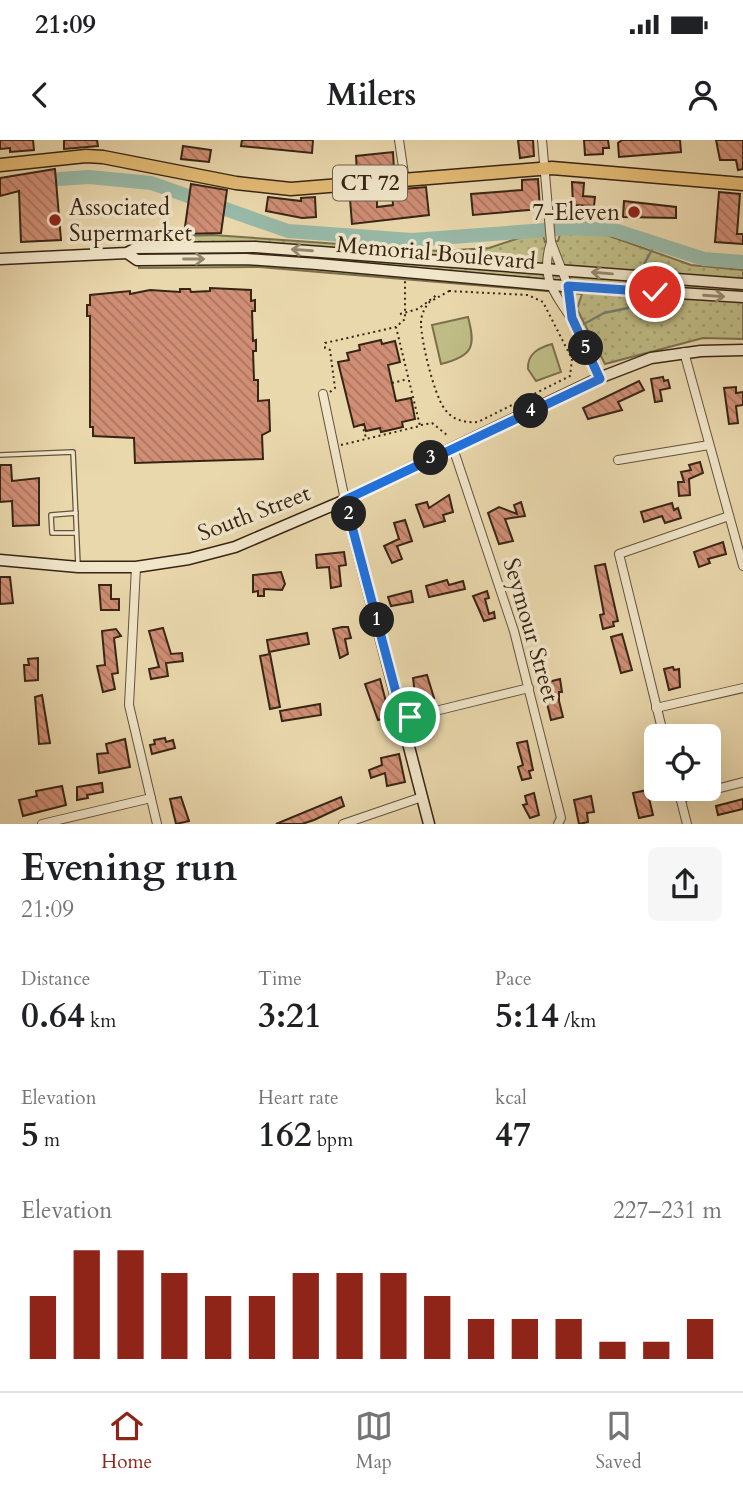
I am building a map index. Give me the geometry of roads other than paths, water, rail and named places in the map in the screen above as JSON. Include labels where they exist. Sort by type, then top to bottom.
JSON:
[{"type":"highway","name":"CT 72","points":[[0,164],[103,157],[236,183],[291,189],[544,169],[743,184]]},
{"type":"main road","name":"Memorial Boulevard","points":[[127,254],[136,247],[255,247],[743,284]]},
{"type":"main road","name":"Memorial Boulevard","points":[[0,259],[127,254],[137,260],[246,259],[549,285],[743,297]]},
{"type":"main road","name":"South Street","points":[[0,560],[78,567],[136,567],[189,559],[235,547],[345,500],[600,379],[651,358],[684,352],[743,350]]},
{"type":"main road","points":[[345,500],[429,824]]},
{"type":"street","points":[[399,140],[405,181]]},
{"type":"street","points":[[542,140],[551,242],[547,269],[549,285],[572,318],[600,379]]},
{"type":"street","points":[[551,242],[568,286],[572,318]]},
{"type":"street","points":[[684,352],[743,566]]},
{"type":"street","points":[[323,394],[345,500]]},
{"type":"street","points":[[618,460],[709,445]]},
{"type":"street","name":"Seymour Street","points":[[453,448],[514,632],[561,818],[558,824]]},
{"type":"street","points":[[660,724],[619,554],[729,516]]},
{"type":"street","points":[[136,567],[129,705],[158,824]]},
{"type":"street","points":[[403,719],[528,688]]},
{"type":"street","points":[[656,708],[743,688]]},
{"type":"street","points":[[721,786],[743,782]]},
{"type":"street","points":[[343,824],[422,797]]},
{"type":"street","points":[[42,824],[151,798]]},
{"type":"street","points":[[682,801],[687,824]]},
{"type":"lane","points":[[0,455],[73,452],[78,567]]},
{"type":"lane","points":[[76,513],[51,515],[52,533],[76,533]]},
{"type":"waterway","points":[[59,179],[89,177],[151,183],[288,231],[412,240],[572,228],[614,230],[704,259],[743,262]]},
{"type":"waterway","points":[[644,264],[656,243]]},
{"type":"waterway","points":[[584,324],[604,313],[628,308],[633,300]]},
{"type":"place","name":"7-Eleven","points":[[634,212]]},
{"type":"place","name":"Associated Supermarket","points":[[55,220]]}]
